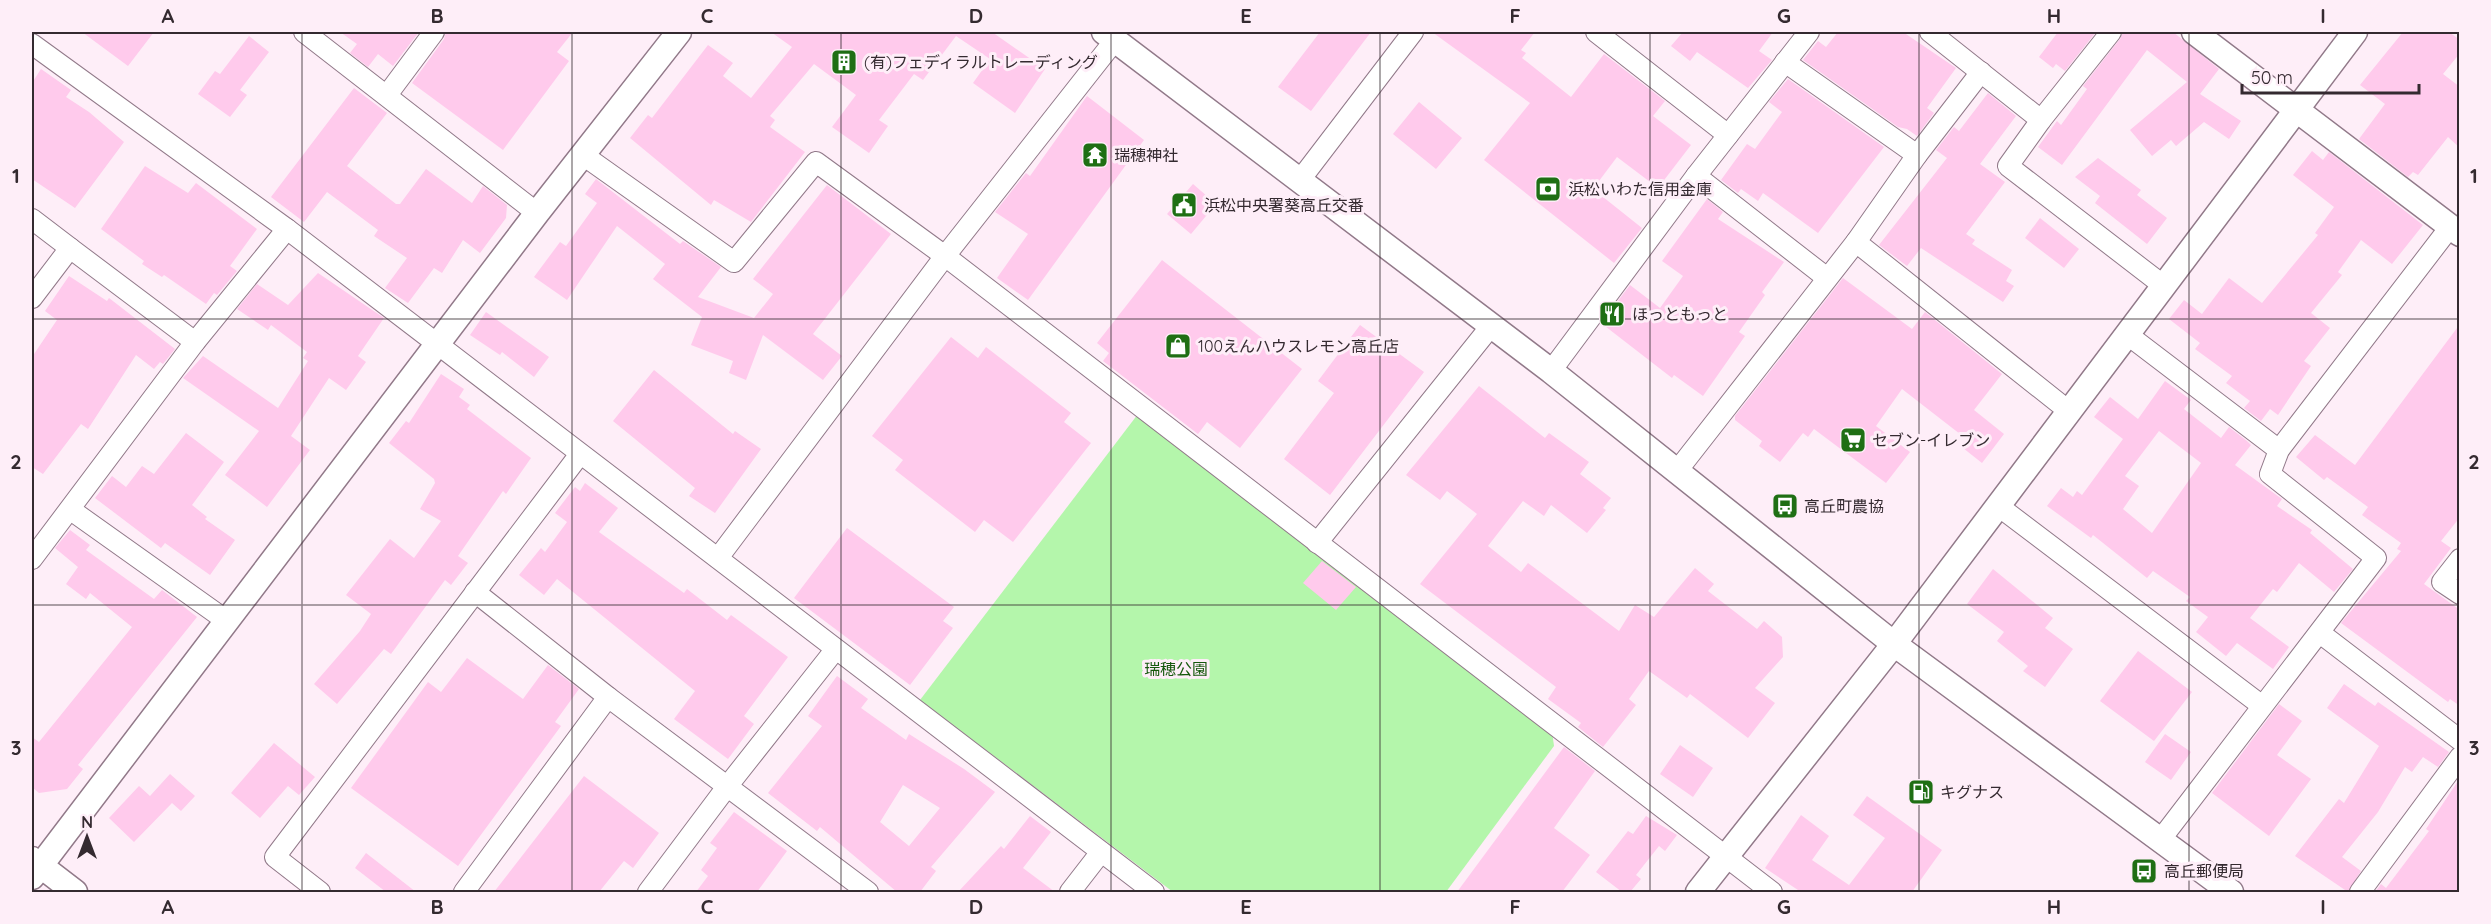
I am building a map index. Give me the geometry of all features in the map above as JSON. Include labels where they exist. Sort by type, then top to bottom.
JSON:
[{"type":"street","points":[[304,32],[537,213]]},
{"type":"street","points":[[387,95],[434,32]]},
{"type":"street","points":[[75,892],[34,867],[227,621],[537,213],[679,32]]},
{"type":"street","points":[[1300,180],[1413,32]]},
{"type":"street","points":[[1551,371],[1696,176],[1809,32]]},
{"type":"street","points":[[1930,32],[2041,120]]},
{"type":"street","points":[[2111,32],[2008,165],[2164,286]]},
{"type":"street","points":[[2161,839],[2261,705],[2320,633],[2376,558],[2270,474],[2279,450],[2455,230],[2194,32]]},
{"type":"street","points":[[1698,892],[1894,644],[2355,32]]},
{"type":"street","points":[[1607,35],[1728,135]]},
{"type":"street","points":[[718,558],[1109,36],[1551,371],[1894,644],[2231,892]]},
{"type":"street","points":[[32,45],[287,229],[1154,892]]},
{"type":"street","points":[[1785,62],[1917,155]]},
{"type":"street","points":[[1677,471],[1856,242],[1917,155],[1981,72]]},
{"type":"street","points":[[583,155],[734,262],[816,162],[945,256],[1772,892]]},
{"type":"street","points":[[1696,176],[1827,278]]},
{"type":"street","points":[[32,219],[195,342]]},
{"type":"street","points":[[32,560],[195,342],[287,229]]},
{"type":"street","points":[[1856,242],[2070,412]]},
{"type":"street","points":[[32,298],[70,248]]},
{"type":"street","points":[[1317,543],[1491,326]]},
{"type":"street","points":[[2128,335],[2279,450]]},
{"type":"street","points":[[320,892],[276,857],[580,454]]},
{"type":"street","points":[[1997,505],[2261,705]]},
{"type":"street","points":[[71,510],[227,621]]},
{"type":"street","points":[[2460,559],[2442,582],[2460,594]]},
{"type":"street","points":[[474,592],[858,890]]},
{"type":"street","points":[[2320,633],[2460,740]]},
{"type":"street","points":[[648,892],[726,788],[836,650]]},
{"type":"street","points":[[464,892],[608,697]]},
{"type":"street","points":[[2360,892],[2460,757]]},
{"type":"street","points":[[1070,892],[1101,852]]},
{"type":"green space","name":"瑞穂公園","points":[[1138,414],[1552,731],[1554,746],[1446,892],[1173,892],[920,700]]},
{"type":"building","points":[[82,32],[154,32],[128,66]]},
{"type":"building","points":[[340,32],[419,32],[393,66],[378,54],[368,67],[350,53],[357,44]]},
{"type":"building","points":[[446,32],[573,32],[557,52],[569,61],[503,150],[412,83],[444,39]]},
{"type":"building","points":[[771,32],[992,32],[1045,69],[1015,113],[973,83],[990,59],[956,36],[923,80],[914,74],[879,120],[888,126],[869,153],[832,127],[856,95],[814,64],[770,116],[775,120],[770,127],[805,152],[751,222],[714,200],[711,205],[630,138],[648,115],[652,118],[708,45],[733,63],[723,76],[751,98],[792,47]]},
{"type":"building","points":[[1320,32],[1371,32],[1311,111],[1278,87]]},
{"type":"building","points":[[1432,32],[1535,32],[1521,50],[1526,53],[1522,58],[1571,97],[1604,54],[1665,101],[1653,116],[1691,145],[1658,188],[1617,157],[1593,189],[1642,228],[1614,263],[1484,160],[1530,103]]},
{"type":"building","points":[[1683,32],[1773,32],[1759,51],[1772,60],[1748,88],[1697,52],[1690,61],[1671,46]]},
{"type":"building","points":[[1838,32],[1903,32],[1956,68],[1927,108],[1934,113],[1917,136],[1907,129],[1898,127],[1803,60],[1818,41],[1826,47]]},
{"type":"building","points":[[2058,32],[2096,32],[2065,71],[2056,64],[2053,68],[2039,57]]},
{"type":"building","points":[[2123,32],[2173,32],[2219,69],[2200,94],[2241,121],[2229,139],[2204,122],[2176,146],[2171,140],[2152,156],[2130,130],[2187,82],[2147,50],[2062,165],[2038,147],[2057,121],[2061,125],[2087,89],[2083,86]]},
{"type":"building","points":[[2403,32],[2449,32],[2460,40],[2460,53],[2443,74],[2460,87],[2460,148],[2448,137],[2418,175],[2413,172],[2408,177],[2359,139],[2385,104],[2360,85]]},
{"type":"building","points":[[249,36],[269,52],[240,90],[247,95],[230,117],[198,94],[215,71],[220,74]]},
{"type":"building","points":[[41,69],[71,90],[66,97],[89,112],[124,142],[75,208],[32,179],[32,83]]},
{"type":"building","points":[[1788,79],[1884,147],[1818,233],[1763,193],[1758,201],[1741,189],[1738,193],[1721,180],[1747,144],[1755,149],[1782,112],[1769,102]]},
{"type":"building","points":[[354,88],[387,113],[347,166],[396,204],[400,204],[426,169],[472,203],[483,186],[507,205],[506,218],[480,253],[463,240],[442,273],[434,268],[408,303],[385,288],[407,258],[374,236],[378,230],[327,192],[304,222],[271,197]]},
{"type":"building","points":[[1988,93],[2016,116],[1980,164],[2005,182],[1966,234],[1975,240],[1972,244],[2012,270],[2006,281],[2014,286],[2003,302],[1921,248],[1907,266],[1879,245],[1947,158],[1936,150],[1954,127],[1959,131]]},
{"type":"building","points":[[1087,96],[1144,140],[1028,300],[997,278],[1028,234],[995,212],[1026,173],[1030,176]]},
{"type":"building","points":[[1419,102],[1462,138],[1436,169],[1393,134]]},
{"type":"building","points":[[2312,151],[2323,160],[2329,152],[2423,225],[2392,264],[2361,240],[2338,272],[2342,275],[2311,313],[2330,328],[2304,361],[2311,366],[2278,415],[2270,409],[2261,421],[2244,408],[2250,401],[2226,383],[2232,376],[2195,349],[2200,343],[2169,319],[2184,300],[2202,314],[2229,278],[2262,303],[2318,235],[2315,233],[2334,207],[2293,175]]},
{"type":"building","points":[[2098,158],[2141,190],[2137,195],[2167,218],[2147,244],[2095,203],[2100,196],[2075,177]]},
{"type":"building","points":[[145,166],[188,193],[196,183],[257,229],[230,266],[237,271],[217,295],[214,293],[206,304],[164,275],[162,277],[142,264],[144,261],[101,229]]},
{"type":"building","points":[[596,179],[680,244],[683,241],[721,267],[698,297],[754,318],[773,294],[753,279],[827,185],[891,234],[813,334],[842,356],[823,380],[763,335],[746,380],[729,373],[733,361],[691,345],[702,317],[653,279],[665,264],[617,226],[567,300],[534,277],[560,242],[566,246],[597,203],[585,194]]},
{"type":"building","points":[[1193,184],[1216,204],[1191,234],[1167,214]]},
{"type":"building","points":[[1707,199],[1723,212],[1718,219],[1784,262],[1762,292],[1765,295],[1739,332],[1745,336],[1703,396],[1674,375],[1672,378],[1601,323],[1630,285],[1660,308],[1683,276],[1662,261]]},
{"type":"building","points":[[2040,218],[2079,249],[2064,268],[2025,238]]},
{"type":"building","points":[[1162,260],[1302,369],[1240,448],[1207,422],[1198,434],[1103,361],[1109,353],[1097,343]]},
{"type":"building","points":[[318,273],[384,318],[358,356],[366,362],[346,390],[329,378],[291,436],[310,450],[267,507],[225,475],[259,431],[183,378],[203,356],[278,408],[308,361],[303,358],[307,352],[271,325],[268,330],[237,309],[257,284],[288,305]]},
{"type":"building","points":[[69,276],[107,301],[109,298],[175,349],[163,364],[160,362],[154,369],[136,355],[88,429],[81,424],[43,474],[32,467],[32,357],[57,320],[45,311]]},
{"type":"building","points":[[1843,278],[1912,329],[1925,312],[2002,374],[1974,410],[2004,434],[1982,463],[1963,448],[1969,441],[1902,389],[1876,426],[1910,452],[1886,483],[1814,429],[1808,437],[1803,433],[1780,462],[1759,446],[1762,441],[1735,420],[1735,416]]},
{"type":"building","points":[[486,312],[549,357],[534,377],[502,352],[500,355],[470,335]]},
{"type":"building","points":[[2460,324],[2460,517],[2441,541],[2451,548],[2424,584],[2460,610],[2460,706],[2450,699],[2448,702],[2341,623],[2401,551],[2397,549],[2401,543],[2362,515],[2368,507],[2327,477],[2324,480],[2296,457],[2315,435],[2355,465]]},
{"type":"building","points":[[1360,325],[1424,372],[1330,495],[1284,459],[1334,393],[1318,381]]},
{"type":"building","points":[[951,337],[978,358],[986,347],[1071,413],[1064,422],[1091,443],[1013,542],[984,520],[975,532],[895,470],[903,460],[872,436]]},
{"type":"building","points":[[654,370],[733,434],[735,431],[761,449],[715,513],[689,496],[695,488],[613,421]]},
{"type":"building","points":[[441,374],[464,389],[459,397],[470,405],[467,409],[531,458],[506,494],[503,491],[458,556],[468,563],[451,585],[445,580],[391,654],[384,649],[337,704],[314,684],[360,631],[371,614],[346,595],[390,539],[414,558],[441,521],[420,509],[435,483],[434,479],[389,443],[406,421],[409,423]]},
{"type":"building","points":[[2165,381],[2191,400],[2184,409],[2221,438],[2229,427],[2251,445],[2235,465],[2282,499],[2277,506],[2312,530],[2310,533],[2353,569],[2334,592],[2299,563],[2277,592],[2273,589],[2250,618],[2289,647],[2273,669],[2237,643],[2226,656],[2196,632],[2208,617],[2186,601],[2190,597],[2153,571],[2147,578],[2093,535],[2091,538],[2047,506],[2061,488],[2073,497],[2077,491],[2082,495],[2123,439],[2094,417],[2110,397],[2138,419]],"holes":[[[2159,431],[2201,463],[2152,533],[2123,509],[2139,486],[2125,476]]]},
{"type":"building","points":[[1479,386],[1545,438],[1549,433],[1589,462],[1580,474],[1611,498],[1603,508],[1606,510],[1587,533],[1551,505],[1544,516],[1523,501],[1488,546],[1521,572],[1528,563],[1619,631],[1635,605],[1654,617],[1695,568],[1714,584],[1708,591],[1757,629],[1764,621],[1782,637],[1783,657],[1755,688],[1775,703],[1748,738],[1690,694],[1687,698],[1649,671],[1629,699],[1636,705],[1603,747],[1578,727],[1581,723],[1548,699],[1556,687],[1420,584],[1477,514],[1447,491],[1440,500],[1406,475]]},
{"type":"building","points":[[186,433],[224,462],[192,505],[207,517],[205,519],[235,540],[210,575],[165,543],[161,548],[95,498],[112,476],[126,487],[142,466],[154,474]]},
{"type":"building","points":[[585,483],[618,508],[599,532],[684,593],[687,589],[727,620],[731,615],[788,657],[744,716],[754,724],[728,759],[674,719],[695,691],[557,579],[544,595],[519,575],[541,548],[545,552],[567,522],[555,513],[575,487],[580,491]]},
{"type":"building","points":[[847,528],[954,607],[943,621],[953,628],[910,685],[794,598]]},
{"type":"building","points":[[70,530],[90,545],[86,550],[154,599],[162,590],[197,617],[78,765],[83,769],[67,789],[39,793],[32,787],[32,737],[39,742],[132,627],[90,593],[86,599],[66,584],[78,567],[55,548]]},
{"type":"building","points":[[1322,561],[1356,587],[1336,610],[1303,583]]},
{"type":"building","points":[[1993,569],[2053,618],[2045,628],[2073,649],[2045,687],[2023,671],[2028,666],[1997,641],[2004,632],[1967,604]]},
{"type":"building","points":[[2138,651],[2192,692],[2154,741],[2100,701]]},
{"type":"building","points":[[467,658],[523,699],[548,665],[579,689],[555,722],[561,726],[458,866],[351,788],[428,682],[441,692]]},
{"type":"building","points":[[837,676],[868,699],[861,708],[906,740],[909,734],[995,792],[931,867],[936,871],[920,892],[897,892],[820,827],[817,831],[768,793],[822,726],[808,716]],"holes":[[[903,785],[940,808],[909,846],[880,822]]]},
{"type":"building","points":[[2344,684],[2375,706],[2378,702],[2449,752],[2438,767],[2423,757],[2412,772],[2405,767],[2378,812],[2342,857],[2361,871],[2348,892],[2295,856],[2339,799],[2344,803],[2379,746],[2327,708]]},
{"type":"building","points":[[2279,704],[2302,721],[2277,755],[2311,779],[2269,836],[2212,793]]},
{"type":"building","points":[[2165,734],[2191,752],[2171,780],[2145,762]]},
{"type":"building","points":[[274,743],[315,777],[299,795],[288,786],[260,818],[231,793]]},
{"type":"building","points":[[1680,745],[1713,768],[1693,797],[1660,774]]},
{"type":"building","points":[[1564,747],[1595,771],[1554,828],[1590,855],[1562,892],[1457,892]]},
{"type":"building","points":[[170,774],[195,796],[181,811],[172,803],[134,842],[109,818],[139,786],[150,796]]},
{"type":"building","points":[[584,776],[659,833],[633,868],[624,861],[599,892],[494,892]]},
{"type":"building","points":[[2460,778],[2460,892],[2375,892],[2381,884],[2386,888],[2429,831],[2426,829]]},
{"type":"building","points":[[1867,796],[1942,850],[1912,892],[1801,892],[1765,868],[1801,815],[1829,836],[1812,860],[1849,885],[1885,838],[1853,815]]},
{"type":"building","points":[[734,812],[787,851],[757,892],[696,892],[708,876],[701,870],[717,848],[710,843]]},
{"type":"building","points":[[1030,816],[1051,832],[1023,868],[1055,892],[958,892],[1001,846],[1004,849]]},
{"type":"building","points":[[1646,816],[1677,835],[1665,851],[1659,846],[1636,875],[1641,879],[1630,892],[1622,892],[1596,872],[1628,831],[1633,834]]},
{"type":"building","points":[[366,853],[416,892],[386,892],[355,868]]},
{"type":"place","name":"(有)フェディラルトレーディング","points":[[844,62]]},
{"type":"place","name":"瑞穂神社","points":[[1095,155]]},
{"type":"place","name":"浜松いわた信用金庫","points":[[1548,189]]},
{"type":"place","name":"浜松中央署葵高丘交番","points":[[1184,205]]},
{"type":"place","name":"ほっともっと","points":[[1612,314]]},
{"type":"place","name":"100えんハウスレモン高丘店","points":[[1178,346]]},
{"type":"place","name":"セブン-イレブン","points":[[1853,440]]},
{"type":"place","name":"高丘町農協","points":[[1785,506]]},
{"type":"place","name":"キグナス","points":[[1921,792]]},
{"type":"place","name":"高丘郵便局","points":[[2144,871]]}]
